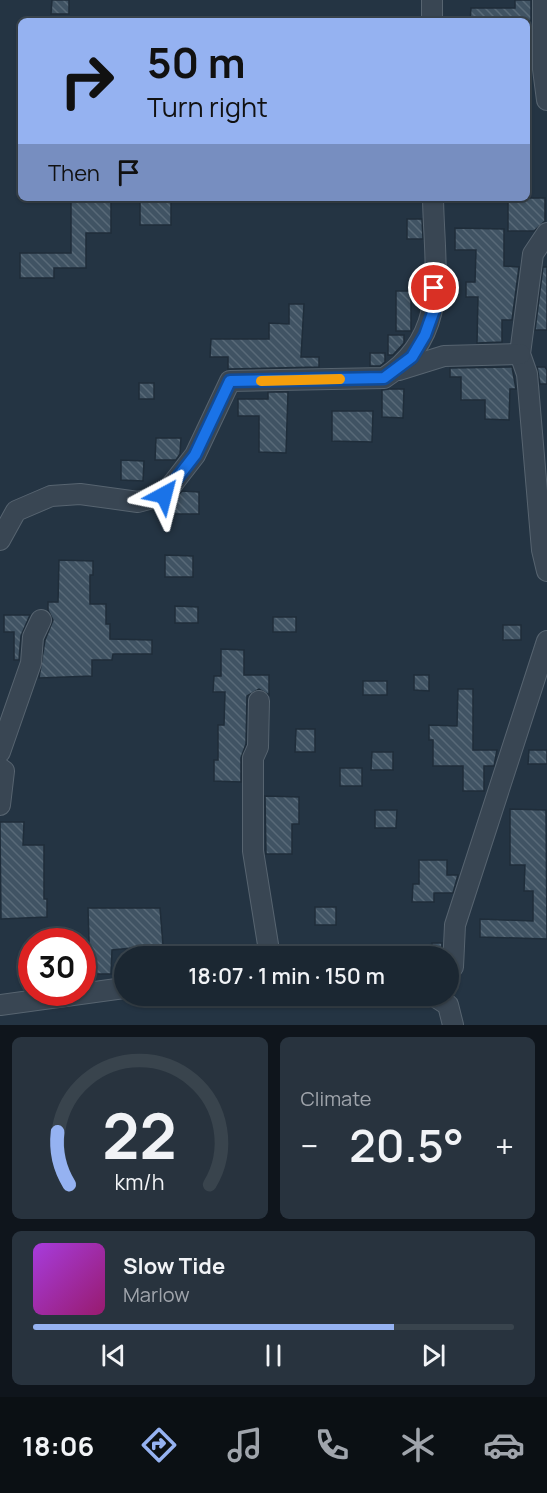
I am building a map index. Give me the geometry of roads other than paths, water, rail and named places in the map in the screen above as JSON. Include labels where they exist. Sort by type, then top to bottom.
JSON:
[{"type":"street","points":[[432,0],[432,18]]},
{"type":"street","points":[[543,0],[543,69],[547,100]]},
{"type":"street","points":[[0,540],[16,511],[51,496],[80,494],[138,502],[164,495],[195,455],[230,381],[384,378],[393,372],[412,357],[425,335],[434,310],[433,201]]},
{"type":"street","points":[[547,233],[532,254],[520,354],[527,374],[542,550],[547,571]]},
{"type":"street","points":[[393,372],[444,356],[520,354]]},
{"type":"street","points":[[0,752],[31,663],[33,637],[41,620]]},
{"type":"street","points":[[454,946],[455,925],[547,641]]},
{"type":"street","points":[[259,701],[258,747],[253,758],[253,851],[268,946]]},
{"type":"street","points":[[0,768],[4,771],[0,805]]},
{"type":"street","points":[[0,1005],[114,989]]},
{"type":"street","points":[[448,1006],[453,1025]]}]
